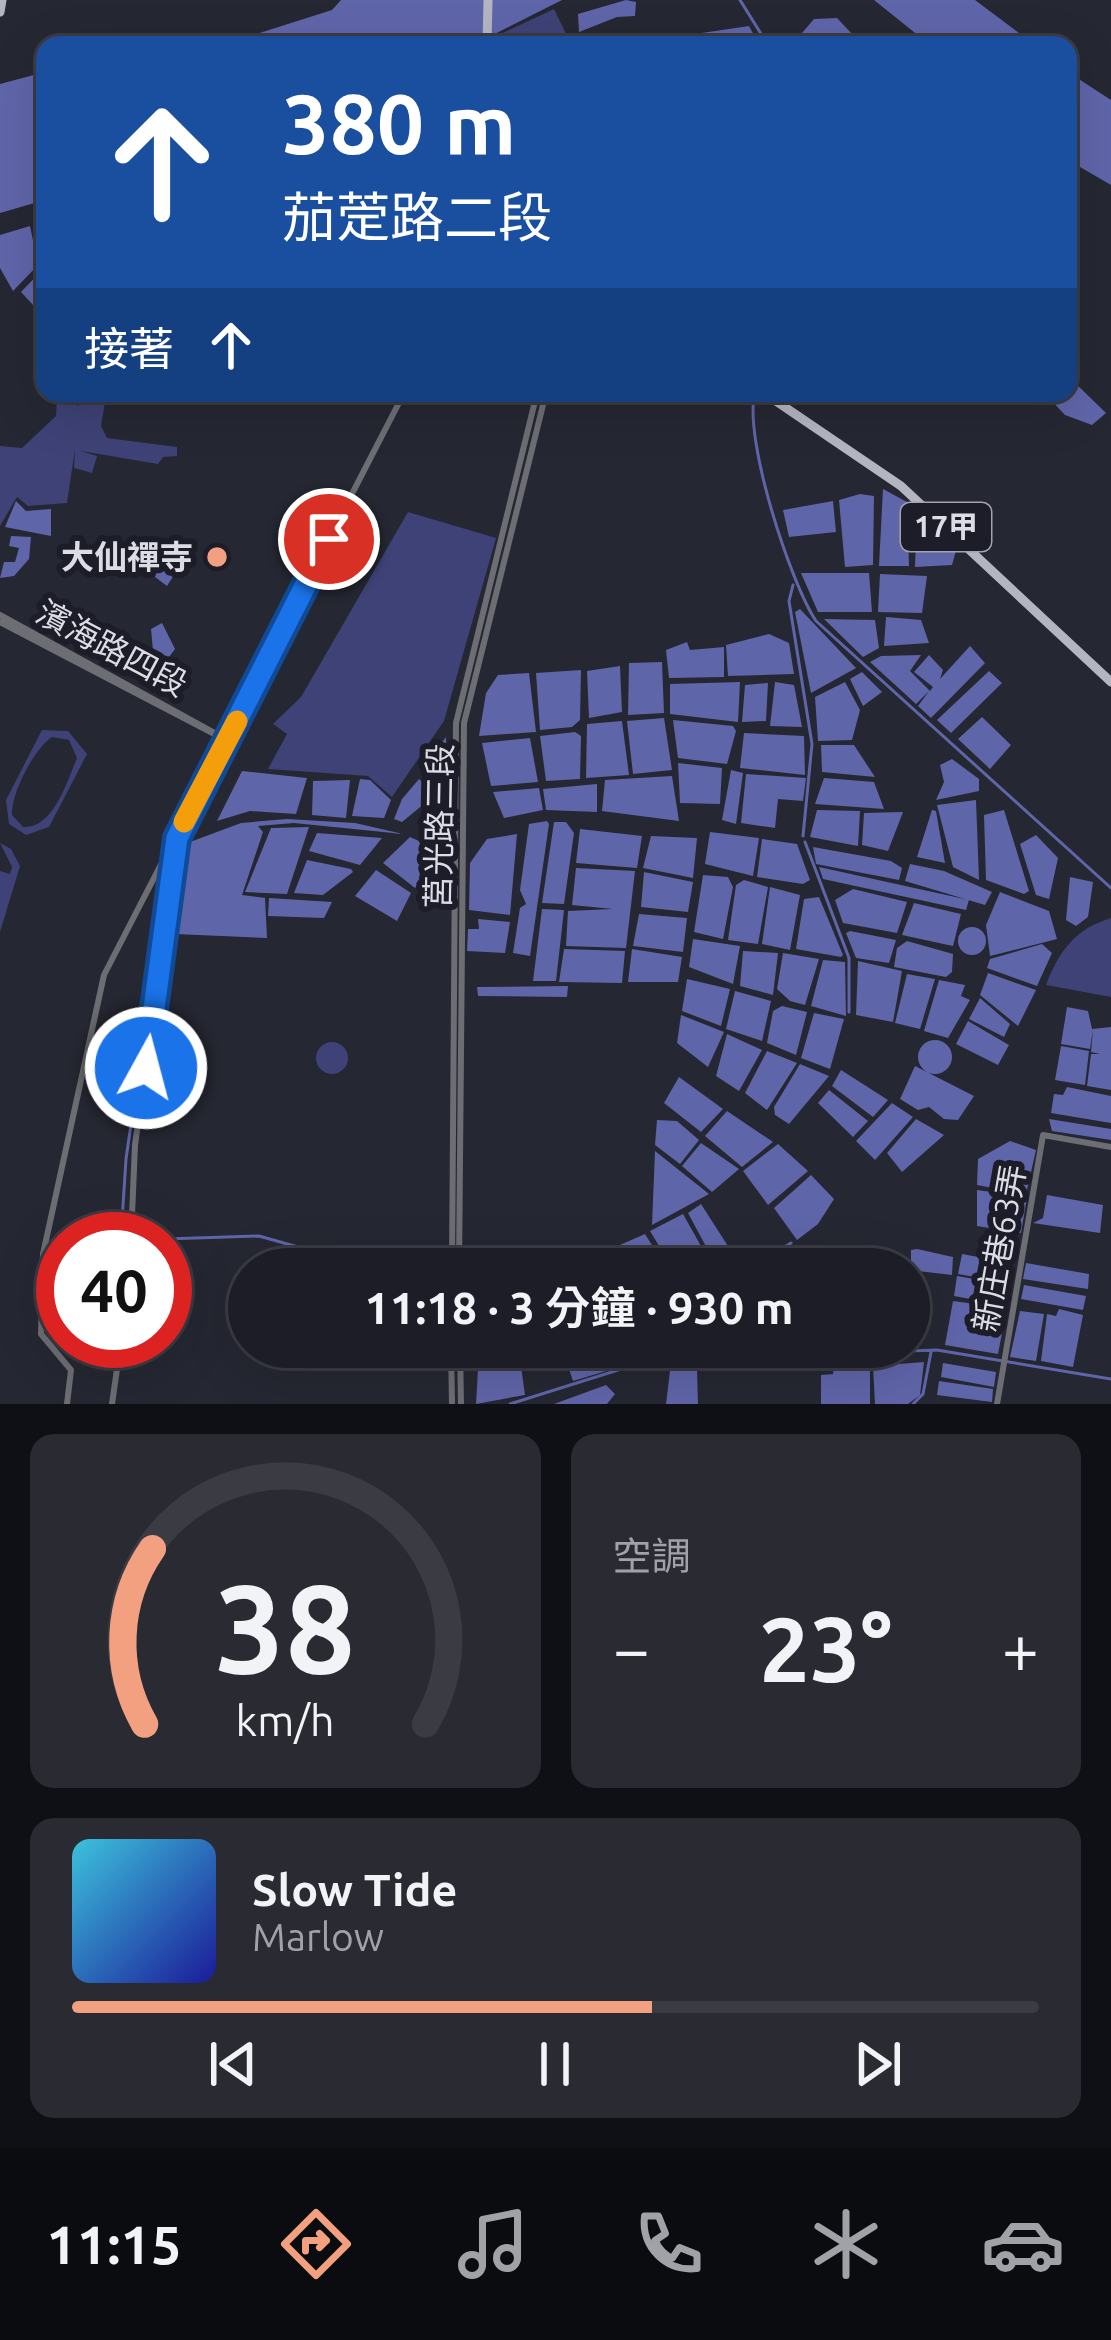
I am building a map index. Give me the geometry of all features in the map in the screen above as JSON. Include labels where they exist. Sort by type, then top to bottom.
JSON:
[{"type":"main road","points":[[0,12],[2,0]]},
{"type":"main road","points":[[487,36],[488,0]]},
{"type":"main road","name":"17甲","points":[[777,402],[913,497],[1111,682]]},
{"type":"street","points":[[67,1404],[71,1370],[39,1325],[44,1254],[96,1003],[112,955],[177,838],[399,402]]},
{"type":"street","name":"莒光路三段","points":[[455,1248],[456,723],[540,402]]},
{"type":"street","name":"濱海路四段","points":[[0,619],[227,740]]},
{"type":"street","points":[[132,1212],[135,1144],[177,838]]},
{"type":"street","name":"新庄巷63弄","points":[[997,1404],[1042,1135],[1111,1147]]},
{"type":"street","points":[[112,1404],[117,1368]]},
{"type":"street","points":[[456,1368],[456,1404]]},
{"type":"shaded area","points":[[341,0],[562,0],[491,36],[250,36],[332,10]]},
{"type":"shaded area","points":[[626,0],[636,2],[635,16],[617,17],[579,32],[578,14]]},
{"type":"shaded area","points":[[874,0],[975,0],[1023,36],[919,36]]},
{"type":"shaded area","points":[[554,9],[567,36],[496,36]]},
{"type":"shaded area","points":[[837,18],[854,36],[805,36],[802,33],[814,19]]},
{"type":"shaded area","points":[[749,26],[754,36],[682,36]]},
{"type":"shaded area","points":[[36,74],[36,203],[0,213],[0,84]]},
{"type":"shaded area","points":[[1077,78],[1111,100],[1111,185],[1077,165]]},
{"type":"shaded area","points":[[30,226],[36,267],[13,291],[0,268],[0,235]]},
{"type":"shaded area","points":[[36,276],[36,308],[21,292]]},
{"type":"shaded area","points":[[1077,385],[1106,413],[1092,425],[1065,415],[1053,402],[1077,402]]},
{"type":"shaded area","points":[[57,402],[78,406],[105,402],[101,426],[107,438],[177,447],[177,456],[163,457],[158,464],[81,451],[97,456],[92,473],[74,468],[75,449],[67,503],[28,506],[17,497],[0,526],[0,446],[22,448],[56,416]]},
{"type":"shaded area","points":[[883,489],[907,502],[909,566],[879,566]]},
{"type":"shaded area","points":[[874,496],[873,565],[845,567],[839,500]]},
{"type":"shaded area","points":[[16,501],[26,511],[51,509],[51,536],[5,527]]},
{"type":"shaded area","points":[[833,501],[836,532],[789,537],[783,510]]},
{"type":"shaded area","points":[[408,512],[496,538],[444,721],[392,797],[368,776],[268,769],[287,734],[273,724],[301,697]]},
{"type":"shaded area","points":[[917,512],[957,547],[952,565],[915,567]]},
{"type":"shaded area","points":[[11,536],[31,537],[29,559],[14,576],[0,578],[4,562],[15,562],[19,548],[9,546]]},
{"type":"shaded area","points":[[166,545],[188,553],[167,586],[155,577]]},
{"type":"shaded area","points":[[801,573],[869,573],[872,612],[818,612]]},
{"type":"shaded area","points":[[880,574],[927,576],[922,613],[878,612]]},
{"type":"shaded area","points":[[800,609],[856,668],[811,693],[795,612]]},
{"type":"shaded area","points":[[886,617],[921,620],[929,643],[884,646]]},
{"type":"shaded area","points":[[824,619],[875,620],[879,648],[863,657]]},
{"type":"shaded area","points":[[162,623],[175,649],[164,664],[154,661],[151,629]]},
{"type":"shaded area","points":[[769,634],[789,643],[794,674],[728,676],[726,645]]},
{"type":"shaded area","points":[[687,642],[690,650],[724,647],[724,677],[669,678],[666,650]]},
{"type":"shaded area","points":[[970,646],[985,663],[931,718],[918,706],[929,691],[916,704],[870,662],[881,656],[921,655],[910,671],[930,691],[933,687],[914,672],[929,655],[943,670],[940,679]]},
{"type":"shaded area","points":[[662,662],[664,713],[628,715],[629,663]]},
{"type":"shaded area","points":[[620,666],[622,712],[589,718],[587,671]]},
{"type":"shaded area","points":[[581,670],[580,720],[572,727],[540,730],[536,673]]},
{"type":"shaded area","points":[[989,671],[1002,683],[951,733],[937,720]]},
{"type":"shaded area","points":[[862,672],[882,692],[863,706],[850,679]]},
{"type":"shaded area","points":[[529,673],[536,732],[479,736],[486,693],[498,675]]},
{"type":"shaded area","points":[[740,682],[738,722],[670,714],[670,684]]},
{"type":"shaded area","points":[[775,682],[794,685],[802,727],[770,726]]},
{"type":"shaded area","points":[[845,682],[860,710],[852,740],[818,741],[815,697]]},
{"type":"shaded area","points":[[768,683],[766,721],[742,722],[745,685]]},
{"type":"shaded area","points":[[982,717],[1011,745],[990,769],[958,739]]},
{"type":"shaded area","points":[[664,718],[672,770],[633,774],[627,721]]},
{"type":"shaded area","points":[[673,720],[733,726],[736,731],[727,764],[678,758]]},
{"type":"shaded area","points":[[622,721],[629,775],[586,778],[587,724]]},
{"type":"shaded area","points":[[42,730],[68,731],[87,754],[49,827],[26,835],[9,824],[6,800]],"holes":[[[52,737],[69,740],[77,758],[58,802],[43,820],[23,827],[12,815],[25,772]]]},
{"type":"shaded area","points":[[575,732],[581,736],[580,779],[546,781],[540,736]]},
{"type":"shaded area","points":[[744,733],[804,736],[805,775],[740,768]]},
{"type":"shaded area","points":[[446,737],[446,782],[442,783],[424,767]]},
{"type":"shaded area","points":[[530,738],[538,782],[491,786],[482,743]]},
{"type":"shaded area","points":[[821,745],[854,745],[875,777],[822,772]]},
{"type":"shaded area","points":[[952,759],[979,779],[979,791],[936,800],[944,782],[940,765]]},
{"type":"shaded area","points":[[678,763],[722,768],[720,804],[680,803]]},
{"type":"shaded area","points":[[731,770],[743,773],[736,824],[722,820]]},
{"type":"shaded area","points":[[242,771],[307,778],[296,814],[250,811],[217,821]]},
{"type":"shaded area","points":[[746,774],[806,778],[803,801],[778,799],[775,828],[741,823]]},
{"type":"shaded area","points":[[672,776],[679,821],[602,811],[605,780]]},
{"type":"shaded area","points":[[824,778],[874,782],[884,809],[815,804]]},
{"type":"shaded area","points":[[360,779],[370,780],[391,800],[384,818],[352,816]]},
{"type":"shaded area","points":[[419,779],[436,794],[402,822],[394,819],[402,799]]},
{"type":"shaded area","points":[[350,780],[346,818],[312,815],[313,781]]},
{"type":"shaded area","points":[[597,784],[597,812],[546,810],[543,789]]},
{"type":"shaded area","points":[[539,788],[543,810],[504,818],[493,792]]},
{"type":"shaded area","points":[[976,800],[979,880],[953,867],[937,805]]},
{"type":"shaded area","points":[[817,810],[860,811],[858,846],[810,837]]},
{"type":"shaded area","points":[[932,810],[936,811],[945,863],[917,857]]},
{"type":"shaded area","points":[[1004,810],[1029,891],[1024,894],[986,880],[984,815]]},
{"type":"shaded area","points":[[903,812],[888,851],[862,845],[864,813]]},
{"type":"shaded area","points":[[287,819],[355,823],[403,834],[294,823],[258,826],[263,832],[242,895],[265,898],[267,938],[175,934],[190,842],[241,823]]},
{"type":"shaded area","points":[[547,821],[530,956],[513,953],[520,908],[526,904],[520,890],[529,824]]},
{"type":"shaded area","points":[[554,822],[566,822],[574,833],[564,904],[542,903]]},
{"type":"shaded area","points":[[309,827],[287,894],[245,892],[271,828]]},
{"type":"shaded area","points":[[580,829],[642,836],[637,868],[576,863]]},
{"type":"shaded area","points":[[710,832],[759,838],[753,876],[705,864]]},
{"type":"shaded area","points":[[317,833],[382,838],[360,865],[309,851]]},
{"type":"shaded area","points":[[517,834],[510,915],[469,910],[470,863],[487,839]]},
{"type":"shaded area","points":[[1036,835],[1058,858],[1049,899],[1036,895],[1020,844]]},
{"type":"shaded area","points":[[651,836],[697,838],[693,878],[643,868]]},
{"type":"shaded area","points":[[410,837],[443,852],[415,888],[383,863]]},
{"type":"shaded area","points":[[762,839],[797,844],[810,880],[803,884],[757,877]]},
{"type":"shaded area","points":[[0,843],[11,849],[20,866],[0,932],[0,871],[10,874],[12,867]]},
{"type":"shaded area","points":[[813,847],[891,861],[902,868],[899,880],[816,864]]},
{"type":"shaded area","points":[[307,860],[353,872],[323,895],[294,893]]},
{"type":"shaded area","points":[[910,864],[944,871],[992,892],[985,905],[905,881]]},
{"type":"shaded area","points":[[819,867],[969,900],[966,910],[823,879]]},
{"type":"shaded area","points":[[576,868],[635,871],[626,948],[566,946],[568,911],[613,909],[572,905]]},
{"type":"shaded area","points":[[376,870],[411,893],[397,921],[355,896]]},
{"type":"shaded area","points":[[644,872],[693,882],[688,912],[641,907]]},
{"type":"shaded area","points":[[703,875],[728,877],[733,887],[723,939],[694,932]]},
{"type":"shaded area","points":[[1070,877],[1093,882],[1088,917],[1076,926],[1066,920]]},
{"type":"shaded area","points":[[744,880],[768,887],[758,944],[728,940],[736,885]]},
{"type":"shaded area","points":[[770,887],[800,895],[790,950],[762,944]]},
{"type":"shaded area","points":[[853,889],[907,902],[897,933],[843,923],[835,900]]},
{"type":"shaded area","points":[[1000,892],[1049,911],[1057,939],[990,956],[986,925]]},
{"type":"shaded area","points":[[819,897],[841,957],[796,949],[804,899]]},
{"type":"shaded area","points":[[269,898],[332,902],[324,918],[268,916]]},
{"type":"shaded area","points":[[914,903],[961,914],[953,946],[902,935]]},
{"type":"shaded area","points":[[542,909],[564,910],[556,981],[533,981]]},
{"type":"shaded area","points":[[639,914],[687,918],[683,952],[633,946]]},
{"type":"shaded area","points":[[1111,918],[1111,997],[1046,985],[1070,943],[1087,928]]},
{"type":"shaded area","points":[[478,919],[510,922],[505,953],[467,951],[468,929],[479,929]]},
{"type":"shaded area","points":[[972,927],[982,931],[986,941],[982,951],[972,955],[962,951],[958,941],[962,931]]},
{"type":"shaded area","points":[[846,933],[896,940],[889,963],[856,958]]},
{"type":"shaded area","points":[[693,939],[740,946],[733,984],[689,967]]},
{"type":"shaded area","points":[[907,941],[953,954],[952,972],[946,977],[894,967],[897,948]]},
{"type":"shaded area","points":[[1042,944],[1052,953],[1037,986],[987,968],[990,959]]},
{"type":"shaded area","points":[[564,949],[625,951],[622,983],[559,982]]},
{"type":"shaded area","points":[[632,949],[682,957],[678,982],[628,982]]},
{"type":"shaded area","points":[[743,951],[778,953],[773,995],[740,986]]},
{"type":"shaded area","points":[[783,953],[819,959],[805,1005],[790,1001],[777,989]]},
{"type":"shaded area","points":[[823,960],[845,962],[846,1016],[811,1006]]},
{"type":"shaded area","points":[[858,961],[902,971],[893,1022],[856,1015]]},
{"type":"shaded area","points":[[988,973],[1036,990],[1018,1026],[980,995]]},
{"type":"shaded area","points":[[907,974],[935,979],[920,1029],[895,1023]]},
{"type":"shaded area","points":[[687,979],[730,989],[721,1026],[682,1011]]},
{"type":"shaded area","points":[[939,980],[965,985],[961,996],[970,1000],[948,1038],[924,1031]]},
{"type":"shaded area","points":[[568,986],[567,997],[478,996],[477,987]]},
{"type":"shaded area","points":[[735,991],[771,1001],[762,1041],[726,1029]]},
{"type":"shaded area","points":[[980,998],[1010,1024],[1004,1037],[969,1019]]},
{"type":"shaded area","points":[[782,1006],[807,1012],[796,1055],[767,1043],[773,1011]]},
{"type":"shaded area","points":[[1067,1007],[1088,1011],[1092,1029],[1111,1027],[1111,1090],[1087,1086],[1091,1054],[1100,1054],[1091,1052],[1093,1029],[1090,1049],[1061,1044]]},
{"type":"shaded area","points":[[814,1013],[844,1019],[830,1069],[801,1058]]},
{"type":"shaded area","points":[[681,1015],[724,1032],[708,1067],[677,1043]]},
{"type":"shaded area","points":[[968,1021],[1009,1045],[998,1065],[956,1044]]},
{"type":"shaded area","points":[[727,1034],[762,1050],[739,1091],[716,1076]]},
{"type":"shaded area","points":[[935,1040],[947,1045],[952,1057],[947,1069],[935,1074],[923,1069],[918,1057],[923,1045]]},
{"type":"shaded area","points":[[332,1042],[343,1047],[348,1058],[343,1069],[332,1074],[321,1069],[316,1058],[321,1047]]},
{"type":"shaded area","points":[[1061,1046],[1089,1051],[1085,1085],[1055,1080]]},
{"type":"shaded area","points":[[767,1051],[797,1063],[767,1110],[745,1093]]},
{"type":"shaded area","points":[[800,1064],[829,1076],[789,1124],[775,1115],[774,1107]]},
{"type":"shaded area","points":[[915,1066],[974,1096],[958,1120],[944,1119],[929,1107],[918,1110],[900,1099]]},
{"type":"shaded area","points":[[841,1070],[888,1100],[873,1117],[832,1086]]},
{"type":"shaded area","points":[[679,1077],[723,1109],[701,1132],[664,1103]]},
{"type":"shaded area","points":[[1067,1087],[1111,1096],[1111,1123],[1051,1113],[1054,1094],[1063,1095]]},
{"type":"shaded area","points":[[829,1090],[868,1121],[853,1137],[818,1103]]},
{"type":"shaded area","points":[[892,1103],[913,1117],[875,1160],[856,1141]]},
{"type":"shaded area","points":[[727,1111],[773,1142],[742,1167],[705,1136]]},
{"type":"shaded area","points":[[916,1119],[944,1135],[902,1172],[887,1153]]},
{"type":"shaded area","points":[[1049,1119],[1111,1129],[1111,1140],[1052,1131]]},
{"type":"shaded area","points":[[657,1120],[677,1121],[699,1140],[680,1164],[655,1145]]},
{"type":"shaded area","points":[[1010,1141],[1036,1150],[1026,1194],[977,1185],[978,1159]]},
{"type":"shaded area","points":[[701,1143],[739,1169],[712,1192],[682,1166]]},
{"type":"shaded area","points":[[778,1144],[808,1171],[768,1205],[743,1171]]},
{"type":"shaded area","points":[[655,1151],[709,1194],[652,1225]]},
{"type":"shaded area","points":[[811,1175],[834,1199],[818,1224],[797,1240],[774,1208]]},
{"type":"shaded area","points":[[977,1190],[1027,1197],[1021,1233],[977,1226]]},
{"type":"shaded area","points":[[1047,1195],[1103,1205],[1100,1233],[1033,1223],[1043,1218]]},
{"type":"shaded area","points":[[701,1204],[729,1248],[707,1248],[688,1213]]},
{"type":"shaded area","points":[[683,1214],[701,1246],[660,1248],[650,1231]]},
{"type":"shaded area","points":[[645,1234],[654,1248],[613,1248]]},
{"type":"shaded area","points":[[930,1252],[953,1257],[952,1275],[930,1272]]},
{"type":"shaded area","points":[[962,1254],[995,1260],[992,1280],[958,1274]]},
{"type":"shaded area","points":[[1026,1263],[1089,1274],[1088,1289],[1023,1279]]},
{"type":"shaded area","points":[[957,1276],[996,1283],[992,1303],[954,1296]]},
{"type":"shaded area","points":[[1024,1285],[1086,1296],[1083,1310],[1021,1299]]},
{"type":"shaded area","points":[[953,1301],[989,1306],[985,1329],[1002,1333],[998,1354],[945,1345]]},
{"type":"shaded area","points":[[1059,1309],[1083,1315],[1073,1367],[1041,1361],[1047,1314],[1056,1316]]},
{"type":"shaded area","points":[[1020,1311],[1044,1314],[1036,1361],[1010,1357]]},
{"type":"shaded area","points":[[943,1363],[996,1372],[994,1387],[941,1377]]},
{"type":"shaded area","points":[[521,1368],[525,1395],[476,1404],[478,1369]]},
{"type":"shaded area","points":[[569,1368],[616,1368],[573,1381]]},
{"type":"shaded area","points":[[834,1368],[870,1368],[870,1404],[821,1404],[821,1375],[833,1374]]},
{"type":"shaded area","points":[[873,1368],[923,1368],[920,1395],[908,1404],[875,1404]]},
{"type":"shaded area","points":[[697,1369],[698,1404],[666,1404],[670,1371]]},
{"type":"shaded area","points":[[939,1381],[993,1389],[992,1402],[937,1395]]},
{"type":"shaded area","points":[[606,1385],[615,1394],[607,1404],[554,1404]]},
{"type":"waterway","points":[[740,0],[762,36]]},
{"type":"waterway","points":[[754,402],[756,442],[771,509],[816,621],[1111,888]]},
{"type":"waterway","points":[[793,585],[789,601],[812,744],[803,836]]},
{"type":"waterway","points":[[805,842],[849,958],[849,1012]]},
{"type":"waterway","points":[[123,1212],[168,866]]},
{"type":"waterway","points":[[192,1238],[259,1236],[302,1248]]},
{"type":"waterway","points":[[783,1248],[791,1243]]},
{"type":"waterway","points":[[510,1404],[650,1360],[937,1350],[1111,1379]]},
{"type":"waterway","points":[[913,1404],[923,1394],[931,1352]]},
{"type":"slow traffic","points":[[184,822],[237,721]]},
{"type":"place","name":"大仙禪寺","points":[[217,557]]},
{"type":"route","points":[[146,1068],[177,838],[329,539]]}]
